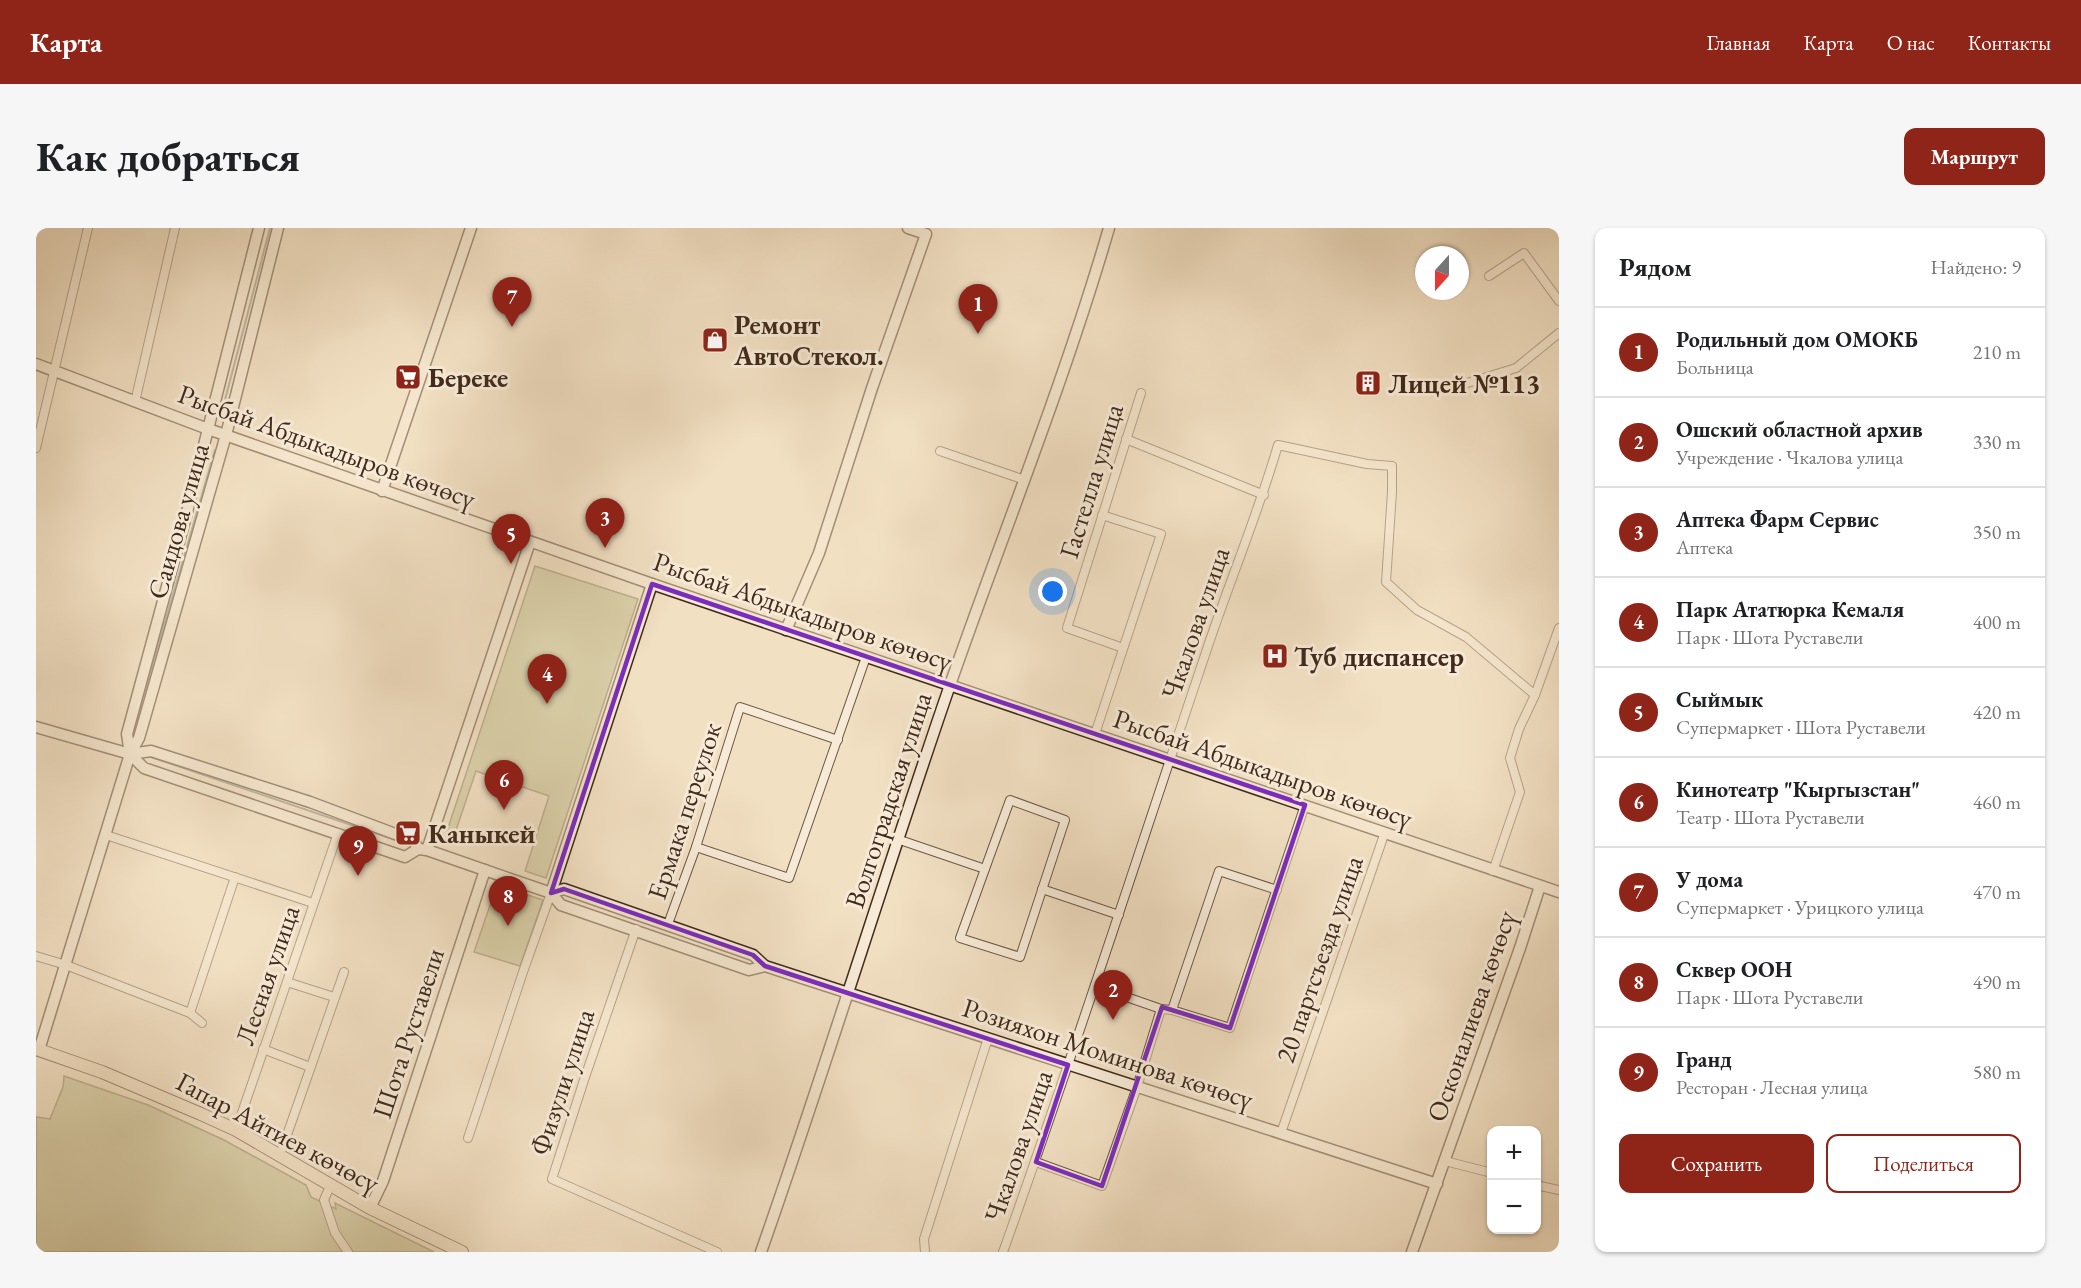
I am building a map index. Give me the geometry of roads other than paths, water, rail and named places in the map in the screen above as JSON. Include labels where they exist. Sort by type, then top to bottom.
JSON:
[{"type":"main road","name":"Гапар Айтиев көчөсү","points":[[38,1050],[122,1081],[236,1130],[370,1208],[462,1252]]},
{"type":"street","points":[[36,448],[88,228]]},
{"type":"street","points":[[135,402],[175,228]]},
{"type":"street","name":"Саидова улица","points":[[130,754],[127,734],[259,228]]},
{"type":"street","name":"Саидова улица","points":[[38,1050],[130,754],[140,738],[226,435],[278,228]]},
{"type":"street","points":[[382,491],[471,228]]},
{"type":"street","points":[[786,630],[819,553],[926,234],[908,228]]},
{"type":"street","name":"Волгоградская улица","points":[[761,1252],[820,1083],[950,685],[1025,480],[1092,285],[1109,228]]},
{"type":"street","points":[[1488,276],[1524,253],[1559,301]]},
{"type":"street","points":[[1451,388],[1516,368],[1559,333]]},
{"type":"street","name":"Рысбай Абдыкадыров көчөсү","points":[[36,364],[382,491],[1559,892]]},
{"type":"street","name":"Гастелла улица","points":[[1123,648],[1067,628],[1141,393]]},
{"type":"street","points":[[1126,439],[1264,495]]},
{"type":"street","name":"Чкалова улица","points":[[1004,1252],[1206,652],[1264,495],[1278,445],[1367,464],[1392,466],[1386,582],[1418,610],[1466,637],[1535,695]]},
{"type":"street","points":[[940,450],[1025,480]]},
{"type":"street","points":[[1095,734],[1161,534],[1102,515]]},
{"type":"street","points":[[423,849],[530,542]]},
{"type":"street","points":[[468,1138],[652,584]]},
{"type":"street","points":[[1493,871],[1520,792],[1510,758],[1519,729],[1535,695],[1559,628]]},
{"type":"street","points":[[696,847],[789,878],[866,657]]},
{"type":"street","name":"Ермака переулок","points":[[668,924],[696,847],[740,707],[838,740]]},
{"type":"street","name":"Розияхон Моминова көчөсү","points":[[36,727],[130,754],[151,751],[298,799],[414,841],[423,849],[551,893],[561,905],[636,929],[749,970],[765,966]]},
{"type":"street","name":"Розияхон Моминова көчөсү","points":[[130,754],[144,768],[405,857],[423,849]]},
{"type":"street","points":[[1010,801],[1065,820],[1020,957],[960,938],[985,869],[1010,801]]},
{"type":"street","points":[[1095,986],[1161,1009],[1172,1010],[1230,1028],[1305,805]]},
{"type":"street","name":"20 партсъезда улица","points":[[1281,1133],[1385,832]]},
{"type":"street","name":"Лесная улица","points":[[236,1130],[338,834]]},
{"type":"street","points":[[106,835],[313,903]]},
{"type":"street","points":[[900,840],[985,869]]},
{"type":"street","name":"Шота Руставели","points":[[370,1208],[383,1181],[485,870]]},
{"type":"street","points":[[1172,1010],[1219,871],[1277,890]]},
{"type":"street","points":[[190,1013],[235,876]]},
{"type":"street","name":"Осконалиева көчөсү","points":[[1412,1252],[1540,886]]},
{"type":"street","name":"Розияхон Моминова көчөсү","points":[[551,893],[564,889],[753,955],[765,966],[1437,1184]]},
{"type":"street","points":[[1042,890],[1119,915]]},
{"type":"street","name":"Физули улица","points":[[636,929],[552,1179],[717,1252]]},
{"type":"street","points":[[36,956],[66,965],[190,1013],[202,1023]]},
{"type":"street","points":[[280,1155],[334,997],[345,972]]},
{"type":"street","points":[[287,982],[334,997]]},
{"type":"street","points":[[1036,1162],[1102,1186],[1137,1087],[1161,1009]]},
{"type":"street","points":[[925,1252],[924,1239],[988,1038]]},
{"type":"street","points":[[263,1049],[310,1067]]},
{"type":"street","name":"Осконалиева көчөсү","points":[[1445,1161],[1487,1172]]},
{"type":"street","points":[[330,1186],[324,1200],[335,1233],[348,1252]]},
{"type":"street","points":[[1541,1186],[1559,1190]]},
{"type":"waterway","points":[[220,419],[270,228]]},
{"type":"waterway","points":[[134,728],[215,450]]},
{"type":"waterway","points":[[148,756],[407,844]]},
{"type":"place","name":"У дома","points":[[512,327]]},
{"type":"place","name":"Родильный дом ОМОКБ","points":[[978,334]]},
{"type":"place","name":"Ремонт АвтоСтекол.","points":[[715,340]]},
{"type":"place","name":"Береке","points":[[408,377]]},
{"type":"place","name":"Лицей №113","points":[[1368,383]]},
{"type":"place","name":"Аптека Фарм Сервис","points":[[605,548]]},
{"type":"place","name":"Сыймык","points":[[511,564]]},
{"type":"place","name":"Туб диспансер","points":[[1275,656]]},
{"type":"place","name":"Парк Ататюрка Кемаля","points":[[547,704]]},
{"type":"place","name":"Кинотеатр \"Кыргызстан\"","points":[[504,810]]},
{"type":"place","name":"Каныкей","points":[[408,833]]},
{"type":"place","name":"Гранд","points":[[358,876]]},
{"type":"place","name":"Сквер ООН","points":[[508,926]]},
{"type":"place","name":"Ошский областной архив","points":[[1113,1020]]}]
